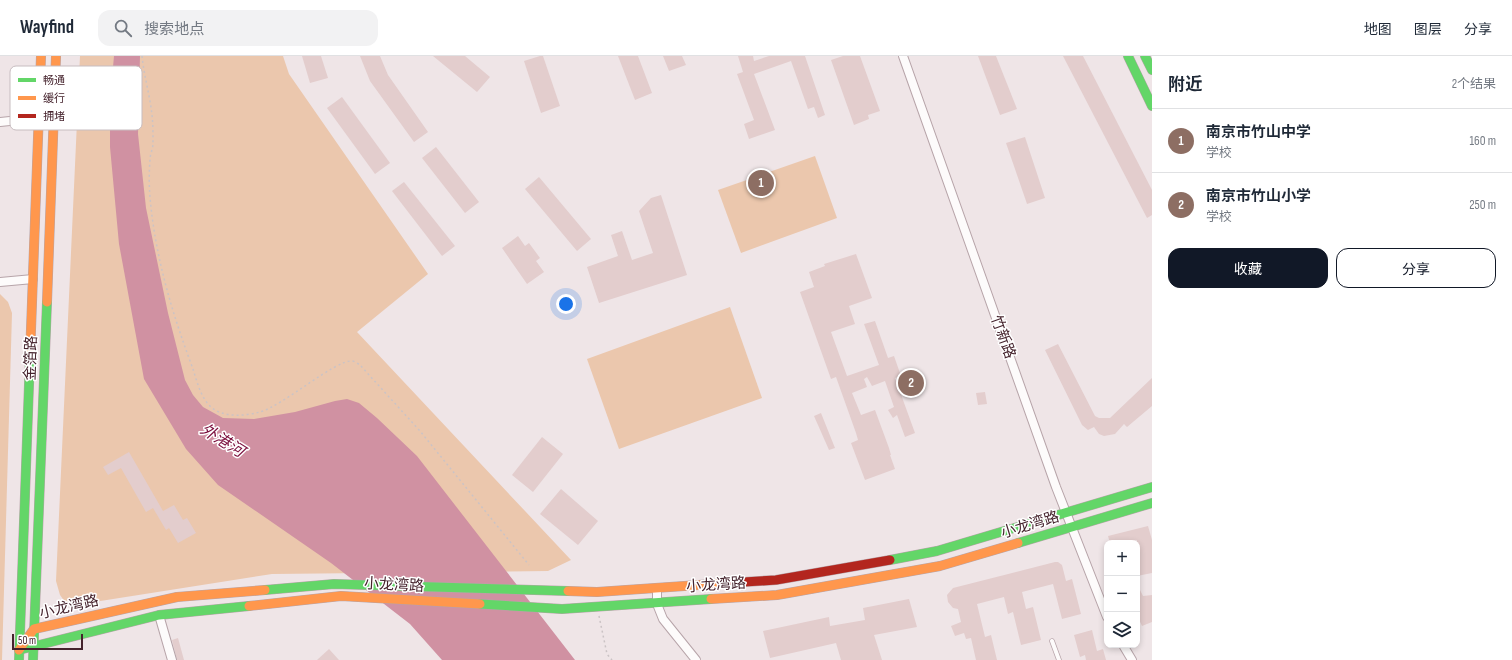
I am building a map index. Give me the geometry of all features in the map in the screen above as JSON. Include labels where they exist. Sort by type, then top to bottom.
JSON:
[{"type":"main road","name":"金箔路","points":[[41,56],[41,66]]},
{"type":"main road","name":"金箔路","points":[[56,56],[56,66]]},
{"type":"main road","points":[[1128,56],[1152,106]]},
{"type":"main road","points":[[1145,56],[1152,70]]},
{"type":"main road","name":"金箔路","points":[[19,660],[39,130]]},
{"type":"main road","name":"金箔路","points":[[33,660],[42,461],[53,130]]},
{"type":"main road","name":"小龙湾路","points":[[19,650],[34,629],[177,597],[334,584],[597,592],[776,580],[937,551],[1152,487]]},
{"type":"main road","name":"小龙湾路","points":[[19,650],[159,616],[341,596],[562,609],[598,608],[777,595],[940,566],[1152,503]]},
{"type":"street","name":"竹新路","points":[[903,56],[1065,513],[1105,612]]},
{"type":"street","points":[[0,122],[10,121]]},
{"type":"street","points":[[0,282],[33,279]]},
{"type":"street","points":[[657,588],[657,604],[663,619],[696,660]]},
{"type":"street","points":[[159,616],[172,660]]},
{"type":"street","points":[[1125,648],[1132,660]]},
{"type":"street","points":[[11,660],[19,650]]},
{"type":"lane","points":[[1052,641],[1059,660]]},
{"type":"path","points":[[142,56],[144,75],[152,114],[153,144],[150,159],[150,195],[156,243],[175,321],[198,385],[210,406],[218,412],[230,415],[260,412],[289,398],[335,368],[353,361],[360,365],[420,431],[529,565]]},
{"type":"path","points":[[598,608],[607,654],[612,660]]},
{"type":"shaded area","points":[[80,56],[283,56],[289,74],[428,274],[357,332],[571,560],[548,571],[272,574],[75,605],[65,602],[60,595],[56,581],[77,130],[142,130],[142,66],[80,66]]},
{"type":"shaded area","points":[[815,156],[837,218],[741,253],[718,190]]},
{"type":"shaded area","points":[[0,294],[8,302],[12,313],[2,660],[0,660]]},
{"type":"shaded area","points":[[730,307],[762,398],[619,449],[587,359]]},
{"type":"water","points":[[114,56],[140,56],[140,66],[113,66]]},
{"type":"water","name":"外港河","points":[[110,130],[138,130],[146,208],[168,313],[185,380],[193,395],[203,407],[223,418],[254,419],[295,412],[347,399],[359,403],[417,456],[575,660],[442,660],[410,624],[331,563],[218,485],[186,449],[144,379],[119,244],[110,147]]},
{"type":"building","points":[[302,56],[321,56],[328,78],[310,83]]},
{"type":"building","points":[[360,56],[380,56],[388,75],[428,132],[414,142],[370,81]]},
{"type":"building","points":[[433,56],[465,56],[490,77],[477,92]]},
{"type":"building","points":[[543,56],[560,106],[541,113],[524,61]]},
{"type":"building","points":[[618,56],[638,56],[652,93],[635,100]]},
{"type":"building","points":[[663,56],[682,56],[686,65],[669,71]]},
{"type":"building","points":[[738,56],[753,56],[754,61],[769,56],[805,56],[825,115],[818,118],[814,107],[808,109],[791,61],[754,74],[775,130],[749,139],[744,124],[754,120],[737,74],[743,72]]},
{"type":"building","points":[[843,56],[860,56],[880,111],[868,115],[869,119],[854,125],[831,60]]},
{"type":"building","points":[[978,56],[996,56],[1017,109],[1000,115]]},
{"type":"building","points":[[1063,56],[1083,56],[1152,190],[1152,215],[1147,218]]},
{"type":"building","points":[[342,97],[390,163],[375,174],[327,108]]},
{"type":"building","points":[[1025,137],[1045,198],[1027,204],[1006,143]]},
{"type":"building","points":[[436,147],[479,202],[465,213],[422,158]]},
{"type":"building","points":[[539,177],[591,239],[577,251],[525,189]]},
{"type":"building","points":[[404,182],[455,246],[442,256],[392,191]]},
{"type":"building","points":[[661,195],[687,275],[599,303],[587,267],[618,256],[611,235],[622,231],[632,260],[653,253],[639,211],[651,198]]},
{"type":"building","points":[[518,236],[525,246],[529,243],[540,258],[536,261],[544,272],[527,284],[502,248]]},
{"type":"building","points":[[856,254],[872,298],[849,306],[855,324],[831,332],[847,376],[879,365],[864,324],[875,321],[888,358],[894,356],[901,376],[895,378],[915,433],[905,437],[897,415],[893,418],[888,410],[894,407],[885,381],[872,386],[867,377],[864,379],[867,387],[852,393],[861,415],[875,410],[895,469],[865,480],[851,443],[858,440],[856,433],[836,377],[831,379],[800,292],[814,287],[809,272],[825,266],[824,264]]},
{"type":"building","points":[[1058,344],[1095,416],[1099,418],[1110,418],[1152,378],[1152,406],[1127,427],[1124,424],[1115,434],[1104,436],[1099,434],[1094,427],[1088,430],[1082,425],[1045,350]]},
{"type":"building","points":[[985,392],[987,404],[978,405],[976,393]]},
{"type":"building","points":[[821,413],[835,448],[829,450],[814,416]]},
{"type":"building","points":[[542,437],[563,454],[533,492],[512,475]]},
{"type":"building","points":[[129,452],[163,511],[174,505],[183,520],[187,518],[196,533],[178,543],[169,528],[166,530],[153,508],[146,512],[121,468],[108,475],[103,467]]},
{"type":"building","points":[[561,489],[598,521],[578,545],[540,514]]},
{"type":"building","points":[[1148,526],[1152,540],[1152,573],[1140,575],[1140,540],[1109,540],[1108,536]]},
{"type":"building","points":[[1055,562],[1062,565],[1066,581],[1072,579],[1081,614],[1062,619],[1053,584],[1022,592],[1026,609],[1033,607],[1041,640],[1021,645],[1013,612],[1008,614],[1004,597],[977,604],[985,637],[991,635],[997,660],[976,660],[971,638],[966,639],[964,633],[955,636],[951,626],[961,622],[958,609],[953,608],[948,602],[947,595],[953,588]]},
{"type":"building","points":[[1140,590],[1143,596],[1152,595],[1152,622],[1142,626],[1140,622]]},
{"type":"building","points":[[909,599],[917,627],[874,635],[882,660],[841,660],[836,643],[770,658],[763,631],[829,617],[830,626],[865,620],[863,608]]},
{"type":"building","points":[[1092,630],[1097,651],[1103,649],[1106,660],[1086,660],[1085,655],[1080,657],[1074,635]]},
{"type":"building","points":[[178,638],[184,660],[177,660],[172,640]]},
{"type":"building","points":[[329,649],[339,660],[317,660]]},
{"type":"traffic: fast","points":[[1128,56],[1152,106]]},
{"type":"traffic: fast","points":[[1145,56],[1152,70]]},
{"type":"traffic: fast","points":[[33,660],[47,302]]},
{"type":"traffic: fast","points":[[19,660],[30,357]]},
{"type":"traffic: fast","points":[[890,560],[937,551],[1152,487]]},
{"type":"traffic: fast","points":[[1018,543],[1152,503]]},
{"type":"traffic: fast","points":[[265,590],[334,584],[568,591]]},
{"type":"traffic: fast","points":[[480,604],[562,609],[711,599]]},
{"type":"traffic: fast","points":[[19,650],[159,615],[249,606]]},
{"type":"traffic: slow","points":[[41,56],[41,66]]},
{"type":"traffic: slow","points":[[56,56],[56,66]]},
{"type":"traffic: slow","points":[[30,357],[38,130]]},
{"type":"traffic: slow","points":[[47,302],[53,130]]},
{"type":"traffic: slow","points":[[711,599],[777,595],[940,566],[1018,543]]},
{"type":"traffic: slow","points":[[568,591],[597,592],[728,583]]},
{"type":"traffic: slow","points":[[19,650],[34,629],[177,597],[265,590]]},
{"type":"traffic: slow","points":[[249,606],[341,596],[480,604]]},
{"type":"traffic: jam","points":[[728,583],[776,580],[890,560]]},
{"type":"place","name":"南京市竹山中学","points":[[761,183]]},
{"type":"place","name":"南京市竹山小学","points":[[911,383]]}]
